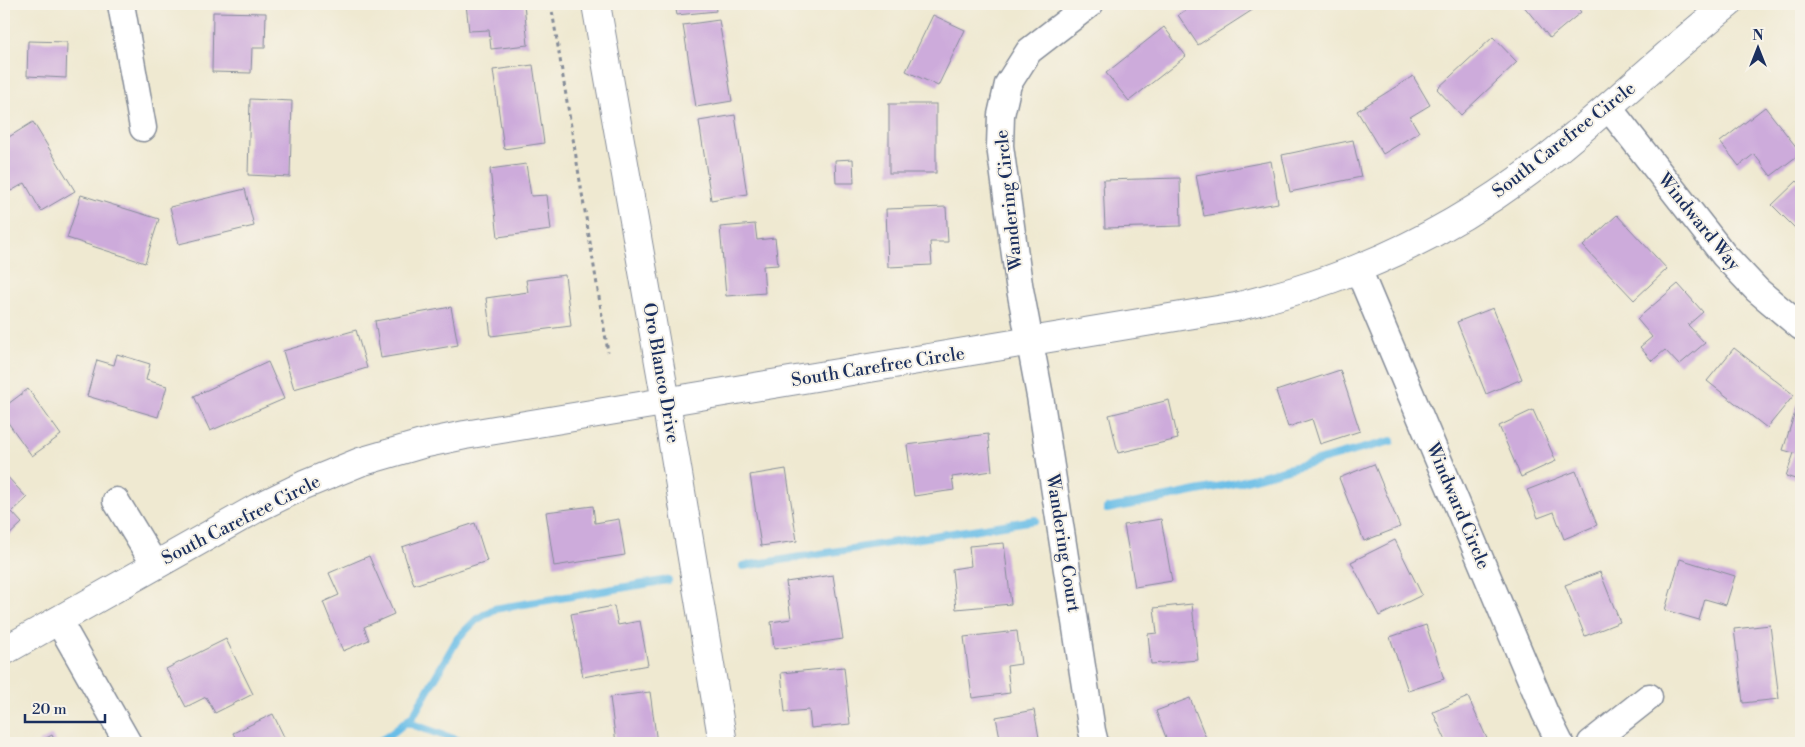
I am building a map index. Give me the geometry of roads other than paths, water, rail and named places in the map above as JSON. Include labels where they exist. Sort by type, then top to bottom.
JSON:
[{"type":"main road","name":"Oro Blanco Drive","points":[[596,4],[666,402],[723,743]]},
{"type":"main road","name":"South Carefree Circle","points":[[4,651],[257,508],[304,485],[360,462],[422,444],[464,434],[1236,307],[1292,292],[1358,268],[1425,238],[1490,199],[1546,158],[1608,107],[1716,7]]},
{"type":"street","points":[[121,4],[143,128]]},
{"type":"street","name":"Wandering Circle","points":[[1030,342],[1019,284],[1000,146],[1001,115],[1008,84],[1029,51],[1090,4]]},
{"type":"street","name":"Windward Way","points":[[1608,107],[1724,255],[1757,290],[1801,326]]},
{"type":"street","name":"Windward Circle","points":[[1358,268],[1544,713],[1560,743]]},
{"type":"street","name":"Wandering Court","points":[[1030,342],[1092,731],[1096,743]]},
{"type":"street","points":[[116,501],[155,565]]},
{"type":"street","points":[[58,620],[128,743]]},
{"type":"street","points":[[1591,743],[1649,697]]},
{"type":"waterway","points":[[1107,509],[1232,484],[1391,441]]},
{"type":"waterway","points":[[743,566],[1035,520]]},
{"type":"waterway","points":[[377,743],[413,716],[458,638],[476,620],[494,609],[668,580]]},
{"type":"waterway","points":[[406,722],[465,743]]}]
